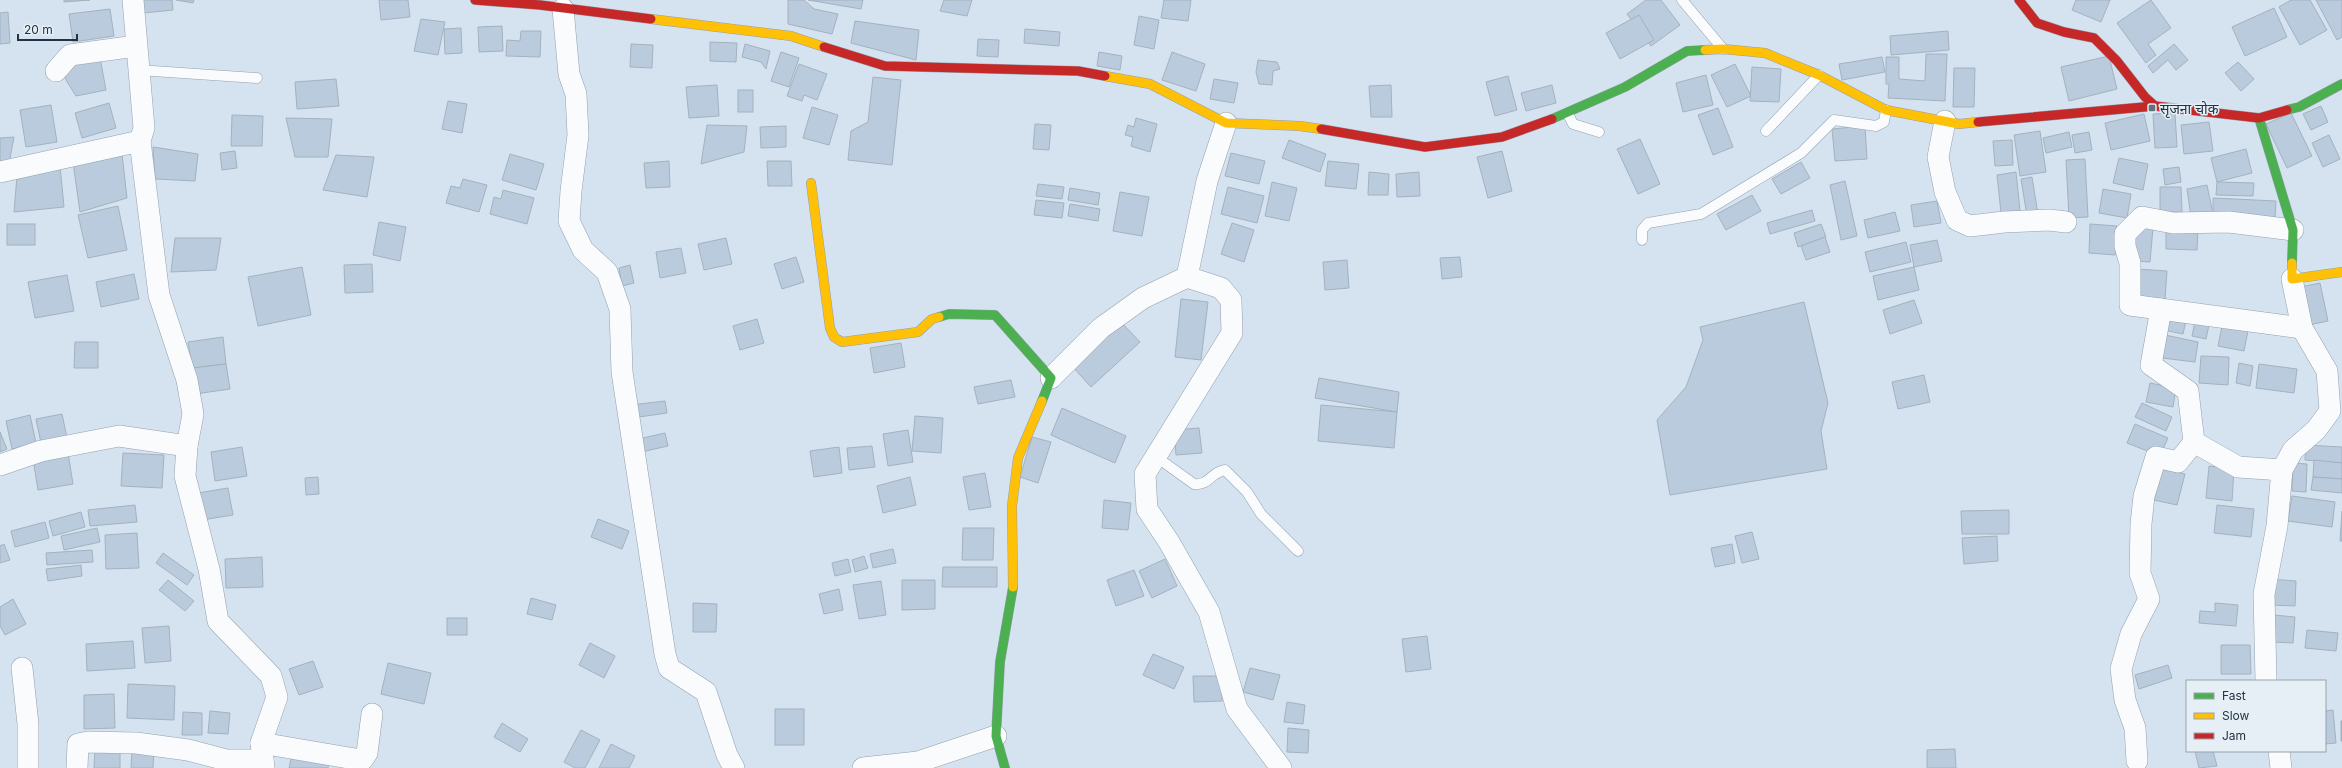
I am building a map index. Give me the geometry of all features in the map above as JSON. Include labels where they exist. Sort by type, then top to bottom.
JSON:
[{"type":"street","points":[[133,0],[144,128],[140,141],[159,294],[187,380],[193,414],[187,446],[185,476],[209,569],[218,621],[271,676],[277,697],[262,757]]},
{"type":"street","points":[[475,0],[541,3],[563,9],[791,36],[885,66],[1078,71],[1150,84],[1226,124],[1300,126],[1425,147],[1502,138],[1568,114],[1625,88],[1687,51],[1723,49],[1765,53],[1819,74],[1886,110],[1959,124],[2155,106],[2259,118],[2299,107],[2342,84]]},
{"type":"street","points":[[2019,0],[2037,23],[2064,32],[2094,38],[2117,60],[2145,97],[2155,106]]},
{"type":"street","points":[[563,9],[570,74],[576,94],[578,135],[570,191],[569,221],[583,250],[607,272],[620,309],[622,372],[665,654],[669,668],[706,692],[727,755],[734,768]]},
{"type":"street","points":[[56,71],[70,55],[136,46]]},
{"type":"street","points":[[2259,118],[2293,230],[2292,279],[2302,328],[2327,371],[2330,411],[2316,430],[2293,450],[2282,470],[2277,526],[2264,594],[2266,680]]},
{"type":"street","points":[[1945,121],[1938,157],[1945,192],[1957,220],[1970,226],[2004,222],[2049,220],[2066,222]]},
{"type":"street","points":[[1187,277],[1207,181],[1226,124]]},
{"type":"street","points":[[0,172],[140,141]]},
{"type":"street","points":[[811,183],[830,328],[834,337],[842,342],[918,332],[932,319],[949,314],[994,315],[1051,378]]},
{"type":"street","points":[[2293,230],[2229,222],[2173,224],[2142,217],[2125,234],[2125,246],[2130,263],[2130,305],[2302,328]]},
{"type":"street","points":[[2292,279],[2342,272]]},
{"type":"street","points":[[1005,768],[996,736],[1000,662],[1014,583],[1012,506],[1018,458],[1051,378],[1102,328],[1144,298],[1187,277],[1220,288],[1231,300],[1232,333],[1145,474],[1146,509],[1169,542],[1209,612],[1236,709],[1280,768]]},
{"type":"street","points":[[2137,761],[2135,728],[2125,700],[2121,669],[2131,634],[2148,599],[2140,573],[2144,496],[2156,457],[2178,462],[2194,442],[2188,391],[2151,365],[2161,309]]},
{"type":"street","points":[[0,465],[41,451],[119,436],[187,446]]},
{"type":"street","points":[[2194,442],[2238,467],[2282,470]]},
{"type":"street","points":[[22,668],[28,724],[28,768]]},
{"type":"street","points":[[76,768],[78,744],[88,742],[136,743],[188,750],[226,760],[262,757],[363,758],[367,753],[372,714]]},
{"type":"street","points":[[863,768],[918,762],[996,736]]},
{"type":"street","points":[[2279,752],[2281,768]]},
{"type":"lane","points":[[1682,0],[1723,49]]},
{"type":"lane","points":[[138,70],[257,78]]},
{"type":"lane","points":[[1766,131],[1819,74]]},
{"type":"lane","points":[[1642,240],[1642,230],[1648,223],[1700,214],[1801,153],[1834,120],[1876,126],[1884,122],[1886,110]]},
{"type":"lane","points":[[1568,114],[1573,124],[1599,132]]},
{"type":"lane","points":[[1156,456],[1194,484],[1201,485],[1207,482],[1217,471],[1225,470],[1247,492],[1261,514],[1298,551]]},
{"type":"building","points":[[64,0],[90,0],[64,2]]},
{"type":"building","points":[[143,0],[172,0],[173,10],[144,13]]},
{"type":"building","points":[[176,0],[194,0],[193,3]]},
{"type":"building","points":[[379,0],[408,0],[410,17],[381,20]]},
{"type":"building","points":[[788,0],[804,0],[814,9],[838,14],[832,34],[788,24]]},
{"type":"building","points":[[808,0],[863,0],[861,9]]},
{"type":"building","points":[[944,0],[972,0],[967,16],[940,11]]},
{"type":"building","points":[[1164,0],[1191,0],[1188,21],[1161,18]]},
{"type":"building","points":[[1646,0],[1661,0],[1680,25],[1651,46],[1627,14]]},
{"type":"building","points":[[2076,0],[2110,0],[2101,22],[2072,10]]},
{"type":"building","points":[[2151,0],[2171,28],[2148,44],[2156,55],[2146,63],[2117,23]]},
{"type":"building","points":[[2291,0],[2310,0],[2327,30],[2300,45],[2279,7]]},
{"type":"building","points":[[2316,0],[2342,0],[2342,37],[2337,40]]},
{"type":"building","points":[[2274,8],[2287,37],[2245,56],[2232,27]]},
{"type":"building","points":[[110,9],[114,36],[73,42],[69,14]]},
{"type":"building","points":[[8,12],[10,43],[0,44],[0,13]]},
{"type":"building","points":[[1639,15],[1654,40],[1620,59],[1606,33]]},
{"type":"building","points":[[1139,16],[1159,20],[1154,49],[1134,45]]},
{"type":"building","points":[[421,19],[445,22],[438,55],[414,51]]},
{"type":"building","points":[[855,21],[919,30],[916,60],[851,43]]},
{"type":"building","points":[[502,26],[503,51],[479,52],[478,27]]},
{"type":"building","points":[[461,28],[462,53],[445,54],[444,29]]},
{"type":"building","points":[[1025,29],[1060,32],[1059,46],[1024,43]]},
{"type":"building","points":[[521,31],[541,31],[540,57],[506,56],[507,40],[520,41]]},
{"type":"building","points":[[1948,31],[1949,50],[1891,55],[1890,36]]},
{"type":"building","points":[[978,39],[999,40],[998,57],[977,56]]},
{"type":"building","points":[[710,42],[737,43],[736,62],[710,61]]},
{"type":"building","points":[[631,44],[653,45],[652,68],[630,67]]},
{"type":"building","points":[[745,44],[770,51],[766,69],[761,62],[742,57]]},
{"type":"building","points":[[2174,44],[2188,60],[2176,70],[2168,60],[2153,73],[2148,66]]},
{"type":"building","points":[[781,52],[799,58],[789,87],[771,81]]},
{"type":"building","points":[[1099,52],[1122,56],[1120,70],[1097,66]]},
{"type":"building","points":[[1172,52],[1205,64],[1196,91],[1162,80]]},
{"type":"building","points":[[1926,54],[1947,54],[1945,101],[1888,98],[1889,84],[1886,84],[1886,57],[1899,57],[1899,79],[1925,81]]},
{"type":"building","points":[[2109,56],[2117,89],[2069,101],[2061,67]]},
{"type":"building","points":[[1882,57],[1885,72],[1842,80],[1839,64]]},
{"type":"building","points":[[100,58],[106,90],[76,96],[66,80],[63,65]]},
{"type":"building","points":[[1258,60],[1277,62],[1280,69],[1273,71],[1272,85],[1259,84],[1256,72]]},
{"type":"building","points":[[2238,62],[2254,79],[2241,91],[2225,73]]},
{"type":"building","points":[[799,64],[827,74],[817,100],[804,95],[802,101],[787,96]]},
{"type":"building","points":[[1735,64],[1751,96],[1727,107],[1711,75]]},
{"type":"building","points":[[1752,67],[1781,69],[1779,102],[1750,101]]},
{"type":"building","points":[[1954,68],[1975,68],[1974,107],[1953,107]]},
{"type":"building","points":[[1706,75],[1713,105],[1683,112],[1676,83]]},
{"type":"building","points":[[1508,76],[1517,110],[1495,116],[1486,82]]},
{"type":"building","points":[[873,77],[901,80],[892,165],[848,160],[851,131],[868,122]]},
{"type":"building","points":[[336,79],[339,106],[297,109],[295,82]]},
{"type":"building","points":[[1214,79],[1238,83],[1234,103],[1210,99]]},
{"type":"building","points":[[717,85],[719,116],[689,118],[686,87]]},
{"type":"building","points":[[1391,85],[1392,117],[1371,117],[1369,86]]},
{"type":"building","points":[[1552,85],[1556,103],[1526,111],[1521,93]]},
{"type":"building","points":[[738,90],[753,90],[753,112],[738,112]]},
{"type":"building","points":[[448,101],[467,104],[462,133],[442,129]]},
{"type":"building","points":[[109,103],[116,128],[82,138],[75,113]]},
{"type":"building","points":[[51,105],[57,142],[26,147],[20,110]]},
{"type":"building","points":[[2321,106],[2328,122],[2311,130],[2303,114]]},
{"type":"building","points":[[812,107],[838,115],[829,145],[803,138]]},
{"type":"building","points":[[1718,108],[1733,147],[1713,155],[1698,115]]},
{"type":"building","points":[[2175,113],[2177,147],[2155,148],[2153,114]]},
{"type":"building","points":[[2291,113],[2312,156],[2287,168],[2266,124]]},
{"type":"building","points":[[2144,114],[2150,141],[2111,150],[2105,123]]},
{"type":"building","points":[[232,115],[263,116],[262,146],[231,146]]},
{"type":"building","points":[[286,118],[332,119],[328,157],[295,157]]},
{"type":"building","points":[[1136,118],[1157,124],[1150,152],[1131,146],[1133,137],[1125,135],[1128,125],[1134,127]]},
{"type":"building","points":[[2209,122],[2213,151],[2184,154],[2181,125]]},
{"type":"building","points":[[1035,124],[1051,125],[1049,150],[1033,149]]},
{"type":"building","points":[[707,125],[747,126],[744,152],[701,164]]},
{"type":"building","points":[[786,126],[786,147],[761,148],[760,127]]},
{"type":"building","points":[[1865,126],[1867,159],[1835,161],[1832,129]]},
{"type":"building","points":[[2040,131],[2046,172],[2020,176],[2014,135]]},
{"type":"building","points":[[2069,132],[2072,147],[2046,153],[2043,138]]},
{"type":"building","points":[[2089,132],[2092,150],[2075,153],[2072,135]]},
{"type":"building","points":[[2329,135],[2340,159],[2323,167],[2312,143]]},
{"type":"building","points":[[14,137],[9,163],[0,165],[0,138]]},
{"type":"building","points":[[1640,139],[1660,184],[1638,194],[1617,149]]},
{"type":"building","points":[[1289,140],[1326,154],[1320,172],[1282,158]]},
{"type":"building","points":[[2012,140],[2013,165],[1995,166],[1993,141]]},
{"type":"building","points":[[153,147],[198,154],[195,181],[155,179]]},
{"type":"building","points":[[2246,149],[2252,173],[2217,182],[2211,158]]},
{"type":"building","points":[[235,151],[237,168],[222,170],[220,153]]},
{"type":"building","points":[[1502,151],[1512,191],[1488,198],[1477,157]]},
{"type":"building","points":[[1231,153],[1265,161],[1259,184],[1225,176]]},
{"type":"building","points":[[122,154],[127,198],[80,212],[73,162]]},
{"type":"building","points":[[510,154],[544,164],[536,190],[502,180]]},
{"type":"building","points":[[336,155],[374,157],[367,197],[323,190]]},
{"type":"building","points":[[2119,158],[2148,164],[2143,190],[2113,183]]},
{"type":"building","points":[[2085,159],[2088,217],[2069,218],[2066,160]]},
{"type":"building","points":[[669,161],[670,187],[646,188],[644,163]]},
{"type":"building","points":[[767,161],[791,161],[792,186],[768,186]]},
{"type":"building","points":[[1328,161],[1359,164],[1356,189],[1325,186]]},
{"type":"building","points":[[1801,162],[1810,178],[1781,194],[1772,179]]},
{"type":"building","points":[[60,166],[64,207],[14,212],[17,176]]},
{"type":"building","points":[[2179,167],[2181,182],[2165,185],[2163,169]]},
{"type":"building","points":[[1369,172],[1389,174],[1388,195],[1368,195]]},
{"type":"building","points":[[1419,172],[1420,196],[1397,197],[1396,174]]},
{"type":"building","points":[[2016,172],[2020,211],[2001,213],[1997,175]]},
{"type":"building","points":[[2032,177],[2038,214],[2027,216],[2021,179]]},
{"type":"building","points":[[463,179],[487,185],[479,212],[446,203],[451,186],[460,188]]},
{"type":"building","points":[[1845,181],[1857,236],[1841,240],[1830,185]]},
{"type":"building","points":[[1272,182],[1297,188],[1289,221],[1265,216]]},
{"type":"building","points":[[2217,182],[2254,183],[2253,196],[2216,195]]},
{"type":"building","points":[[1038,184],[1064,187],[1062,199],[1036,196]]},
{"type":"building","points":[[2207,185],[2213,214],[2191,217],[2187,189]]},
{"type":"building","points":[[1228,187],[1264,196],[1257,223],[1221,214]]},
{"type":"building","points":[[2160,187],[2181,187],[2182,212],[2160,212]]},
{"type":"building","points":[[1070,188],[1100,193],[1098,205],[1068,200]]},
{"type":"building","points":[[2103,189],[2131,194],[2127,218],[2099,213]]},
{"type":"building","points":[[503,190],[534,198],[527,224],[490,214],[494,197],[501,199]]},
{"type":"building","points":[[1120,192],[1149,197],[1142,236],[1113,231]]},
{"type":"building","points":[[1752,195],[1761,211],[1726,230],[1717,214]]},
{"type":"building","points":[[2213,198],[2276,201],[2275,219],[2213,214]]},
{"type":"building","points":[[1036,200],[1064,203],[1062,218],[1034,215]]},
{"type":"building","points":[[1937,201],[1941,223],[1914,227],[1911,205]]},
{"type":"building","points":[[1070,204],[1100,209],[1098,221],[1068,216]]},
{"type":"building","points":[[118,206],[127,250],[88,258],[78,215]]},
{"type":"building","points":[[1812,210],[1815,221],[1770,234],[1767,223]]},
{"type":"building","points":[[1895,212],[1900,231],[1868,238],[1864,220]]},
{"type":"building","points":[[379,222],[406,227],[400,261],[373,255]]},
{"type":"building","points":[[1232,223],[1254,230],[1244,262],[1221,254]]},
{"type":"building","points":[[7,224],[35,224],[35,245],[7,245]]},
{"type":"building","points":[[1821,224],[1826,237],[1798,247],[1794,233]]},
{"type":"building","points":[[2090,224],[2117,226],[2115,255],[2089,253]]},
{"type":"building","points":[[2137,227],[2153,228],[2150,262],[2133,261]]},
{"type":"building","points":[[2166,227],[2198,228],[2197,250],[2166,249]]},
{"type":"building","points":[[1825,237],[1830,252],[1806,260],[1801,246]]},
{"type":"building","points":[[175,238],[221,238],[216,270],[171,272]]},
{"type":"building","points":[[726,238],[732,264],[704,270],[698,244]]},
{"type":"building","points":[[1937,240],[1942,261],[1914,267],[1910,245]]},
{"type":"building","points":[[1906,242],[1911,262],[1870,272],[1865,252]]},
{"type":"building","points":[[681,248],[686,273],[660,278],[656,252]]},
{"type":"building","points":[[796,257],[804,282],[782,289],[774,264]]},
{"type":"building","points":[[1460,257],[1462,277],[1442,279],[1440,258]]},
{"type":"building","points":[[1347,260],[1349,288],[1325,290],[1323,262]]},
{"type":"building","points":[[372,264],[373,292],[345,293],[344,265]]},
{"type":"building","points":[[630,265],[634,283],[622,286],[619,268]]},
{"type":"building","points":[[302,267],[311,315],[258,326],[248,277]]},
{"type":"building","points":[[1914,267],[1919,290],[1878,300],[1873,276]]},
{"type":"building","points":[[2137,269],[2167,271],[2165,299],[2135,297]]},
{"type":"building","points":[[134,274],[139,299],[101,307],[96,282]]},
{"type":"building","points":[[67,275],[74,311],[35,318],[28,282]]},
{"type":"building","points":[[2320,283],[2328,321],[2304,326],[2296,288]]},
{"type":"building","points":[[1181,299],[1208,302],[1201,360],[1175,357]]},
{"type":"building","points":[[1914,300],[1922,323],[1890,334],[1883,310]]},
{"type":"building","points":[[1804,302],[1828,403],[1821,431],[1827,469],[1670,495],[1657,420],[1686,387],[1703,340],[1700,327]]},
{"type":"building","points":[[2167,312],[2187,316],[2183,334],[2163,330]]},
{"type":"building","points":[[2196,317],[2210,320],[2206,339],[2192,336]]},
{"type":"building","points":[[757,319],[764,343],[740,350],[733,326]]},
{"type":"building","points":[[1120,321],[1140,342],[1091,387],[1072,366]]},
{"type":"building","points":[[2223,321],[2249,326],[2244,351],[2218,346]]},
{"type":"building","points":[[2165,335],[2198,342],[2195,362],[2162,358]]},
{"type":"building","points":[[223,337],[226,364],[192,368],[188,342]]},
{"type":"building","points":[[75,342],[98,342],[98,368],[74,368]]},
{"type":"building","points":[[901,343],[905,367],[874,373],[870,348]]},
{"type":"building","points":[[2201,356],[2229,357],[2228,385],[2199,383]]},
{"type":"building","points":[[2239,363],[2253,366],[2250,386],[2236,383]]},
{"type":"building","points":[[226,364],[230,389],[195,394],[192,368]]},
{"type":"building","points":[[2259,364],[2297,369],[2294,393],[2256,388]]},
{"type":"building","points":[[1924,375],[1930,402],[1898,409],[1892,382]]},
{"type":"building","points":[[1319,378],[1399,392],[1397,412],[1315,398]]},
{"type":"building","points":[[1011,380],[1015,397],[978,404],[974,387]]},
{"type":"building","points":[[2150,383],[2176,388],[2173,407],[2146,402]]},
{"type":"building","points":[[665,401],[667,413],[632,418],[631,405]]},
{"type":"building","points":[[2142,403],[2172,417],[2166,431],[2135,417]]},
{"type":"building","points":[[1321,405],[1397,412],[1394,448],[1318,441]]},
{"type":"building","points":[[1062,408],[1126,436],[1115,463],[1051,435]]},
{"type":"building","points":[[62,414],[67,438],[41,443],[36,419]]},
{"type":"building","points":[[30,415],[36,443],[12,449],[6,421]]},
{"type":"building","points":[[915,416],[943,418],[941,453],[912,451]]},
{"type":"building","points":[[2135,424],[2168,438],[2160,456],[2127,443]]},
{"type":"building","points":[[1199,428],[1202,453],[1176,455],[1174,430]]},
{"type":"building","points":[[908,430],[913,462],[888,466],[883,434]]},
{"type":"building","points":[[0,432],[7,449],[0,452]]},
{"type":"building","points":[[665,433],[668,446],[637,453],[634,440]]},
{"type":"building","points":[[1032,437],[1051,442],[1038,483],[1020,477]]},
{"type":"building","points":[[2306,445],[2342,447],[2342,463],[2305,460]]},
{"type":"building","points":[[872,446],[875,467],[849,470],[847,448]]},
{"type":"building","points":[[242,447],[247,476],[215,481],[211,452]]},
{"type":"building","points":[[839,447],[842,473],[814,477],[810,451]]},
{"type":"building","points":[[68,453],[73,484],[38,490],[33,459]]},
{"type":"building","points":[[123,453],[164,455],[162,488],[121,486]]},
{"type":"building","points":[[2314,460],[2342,463],[2342,479],[2313,477]]},
{"type":"building","points":[[2293,463],[2307,464],[2306,492],[2292,491]]},
{"type":"building","points":[[2209,466],[2234,469],[2232,501],[2206,498]]},
{"type":"building","points":[[2162,469],[2185,474],[2177,505],[2154,500]]},
{"type":"building","points":[[985,473],[991,507],[969,510],[963,477]]},
{"type":"building","points":[[318,477],[319,494],[306,495],[305,478]]},
{"type":"building","points":[[910,477],[916,505],[883,513],[877,486]]},
{"type":"building","points":[[2313,477],[2342,479],[2342,493],[2311,490]]},
{"type":"building","points":[[228,488],[233,515],[202,520],[198,493]]},
{"type":"building","points":[[2292,496],[2335,502],[2332,527],[2288,521]]},
{"type":"building","points":[[1104,500],[1131,503],[1128,530],[1102,528]]},
{"type":"building","points":[[135,505],[137,522],[90,526],[88,510]]},
{"type":"building","points":[[2217,505],[2254,509],[2251,537],[2214,533]]},
{"type":"building","points":[[2009,510],[2009,534],[1962,534],[1961,511]]},
{"type":"building","points":[[2342,511],[2342,541],[2340,541]]},
{"type":"building","points":[[81,512],[85,527],[53,536],[49,521]]},
{"type":"building","points":[[598,519],[629,531],[622,549],[591,537]]},
{"type":"building","points":[[45,522],[49,538],[15,547],[11,531]]},
{"type":"building","points":[[97,528],[100,542],[64,550],[61,536]]},
{"type":"building","points":[[963,528],[994,528],[993,560],[962,560]]},
{"type":"building","points":[[1752,532],[1759,559],[1742,563],[1735,536]]},
{"type":"building","points":[[137,533],[139,568],[106,569],[105,535]]},
{"type":"building","points":[[1997,536],[1998,561],[1964,564],[1962,538]]},
{"type":"building","points":[[4,544],[10,560],[0,563],[0,546]]},
{"type":"building","points":[[1732,544],[1735,563],[1715,567],[1711,548]]},
{"type":"building","points":[[893,549],[896,563],[873,568],[870,554]]},
{"type":"building","points":[[92,550],[93,562],[47,565],[46,553]]},
{"type":"building","points":[[163,553],[194,575],[187,585],[156,563]]},
{"type":"building","points":[[864,556],[868,568],[855,572],[852,560]]},
{"type":"building","points":[[262,557],[263,587],[226,588],[225,559]]},
{"type":"building","points":[[848,559],[851,572],[835,576],[832,563]]},
{"type":"building","points":[[1165,559],[1177,586],[1152,598],[1139,571]]},
{"type":"building","points":[[81,565],[82,576],[48,581],[46,569]]},
{"type":"building","points":[[943,567],[997,567],[997,587],[942,587]]},
{"type":"building","points":[[1134,570],[1144,596],[1116,606],[1107,580]]},
{"type":"building","points":[[2270,579],[2296,581],[2295,606],[2269,605]]},
{"type":"building","points":[[168,580],[194,601],[185,611],[159,590]]},
{"type":"building","points":[[902,580],[935,580],[935,609],[902,610]]},
{"type":"building","points":[[881,581],[886,615],[859,619],[853,585]]},
{"type":"building","points":[[839,589],[843,610],[824,614],[819,594]]},
{"type":"building","points":[[531,598],[556,605],[552,620],[527,614]]},
{"type":"building","points":[[13,599],[26,624],[5,635],[0,626],[0,607]]},
{"type":"building","points":[[693,603],[717,604],[716,632],[693,632]]},
{"type":"building","points":[[2215,603],[2238,605],[2236,626],[2199,623],[2200,611],[2215,612]]},
{"type":"building","points":[[2274,615],[2295,617],[2293,643],[2272,642]]},
{"type":"building","points":[[447,618],[467,618],[467,635],[447,635]]},
{"type":"building","points":[[169,626],[171,661],[145,663],[142,628]]},
{"type":"building","points":[[2307,630],[2338,633],[2336,651],[2305,648]]},
{"type":"building","points":[[1427,636],[1431,669],[1406,672],[1402,639]]},
{"type":"building","points":[[133,641],[135,668],[87,671],[86,644]]},
{"type":"building","points":[[590,643],[615,656],[604,678],[579,665]]},
{"type":"building","points":[[2221,645],[2250,645],[2251,674],[2221,674]]},
{"type":"building","points":[[1153,654],[1184,667],[1174,689],[1143,675]]},
{"type":"building","points":[[313,661],[323,687],[299,695],[289,669]]},
{"type":"building","points":[[388,663],[431,673],[424,704],[381,694]]},
{"type":"building","points":[[2168,665],[2172,678],[2139,689],[2135,675]]},
{"type":"building","points":[[1250,668],[1280,675],[1273,700],[1243,692]]},
{"type":"building","points":[[1193,676],[1222,676],[1222,701],[1194,702]]},
{"type":"building","points":[[128,684],[175,686],[174,720],[127,718]]},
{"type":"building","points":[[114,694],[115,728],[84,729],[84,695]]},
{"type":"building","points":[[1287,702],[1305,705],[1303,724],[1284,722]]},
{"type":"building","points":[[775,709],[804,709],[804,745],[775,745]]},
{"type":"building","points":[[2333,710],[2336,743],[2326,744],[2326,711]]},
{"type":"building","points":[[210,711],[230,713],[228,734],[208,733]]},
{"type":"building","points":[[183,712],[202,713],[202,735],[182,735]]},
{"type":"building","points":[[2342,721],[2342,741],[2341,741]]},
{"type":"building","points":[[502,723],[528,739],[520,752],[494,737]]},
{"type":"building","points":[[1288,728],[1309,730],[1308,753],[1287,752]]},
{"type":"building","points":[[581,730],[600,740],[585,768],[575,768],[564,762]]},
{"type":"building","points":[[611,744],[635,756],[629,768],[599,768]]},
{"type":"building","points":[[95,748],[120,749],[120,768],[94,768]]},
{"type":"building","points":[[1955,749],[1956,768],[1927,768],[1927,750]]},
{"type":"building","points":[[132,750],[154,751],[153,768],[131,768]]},
{"type":"building","points":[[2195,752],[2213,752],[2217,766],[2199,768]]},
{"type":"building","points":[[292,754],[329,763],[328,768],[289,768]]},
{"type":"traffic: fast","points":[[1552,119],[1625,87],[1687,51],[1705,50]]},
{"type":"traffic: fast","points":[[2287,110],[2299,107],[2342,84]]},
{"type":"traffic: fast","points":[[2259,118],[2293,230],[2292,263]]},
{"type":"traffic: fast","points":[[939,317],[949,314],[995,315],[1051,378],[1042,401]]},
{"type":"traffic: fast","points":[[1005,768],[996,736],[1000,662],[1013,587]]},
{"type":"traffic: slow","points":[[651,19],[791,36],[824,47]]},
{"type":"traffic: slow","points":[[1705,50],[1723,49],[1765,53],[1819,75],[1886,110],[1959,124],[1978,122]]},
{"type":"traffic: slow","points":[[1105,76],[1150,84],[1226,123],[1300,126],[1321,129]]},
{"type":"traffic: slow","points":[[811,183],[830,328],[834,337],[842,342],[918,332],[932,319],[939,317]]},
{"type":"traffic: slow","points":[[2292,263],[2292,279],[2342,272]]},
{"type":"traffic: slow","points":[[1013,587],[1012,506],[1018,458],[1042,401]]},
{"type":"traffic: jam","points":[[475,0],[540,5],[651,19]]},
{"type":"traffic: jam","points":[[2019,0],[2037,23],[2064,32],[2094,38],[2117,61],[2145,97],[2155,106]]},
{"type":"traffic: jam","points":[[824,47],[885,66],[1078,71],[1105,76]]},
{"type":"traffic: jam","points":[[1978,122],[2155,106],[2259,118],[2287,110]]},
{"type":"traffic: jam","points":[[1321,129],[1425,147],[1502,137],[1552,119]]},
{"type":"place","name":"सृजना चोक","points":[[2152,108]]}]
